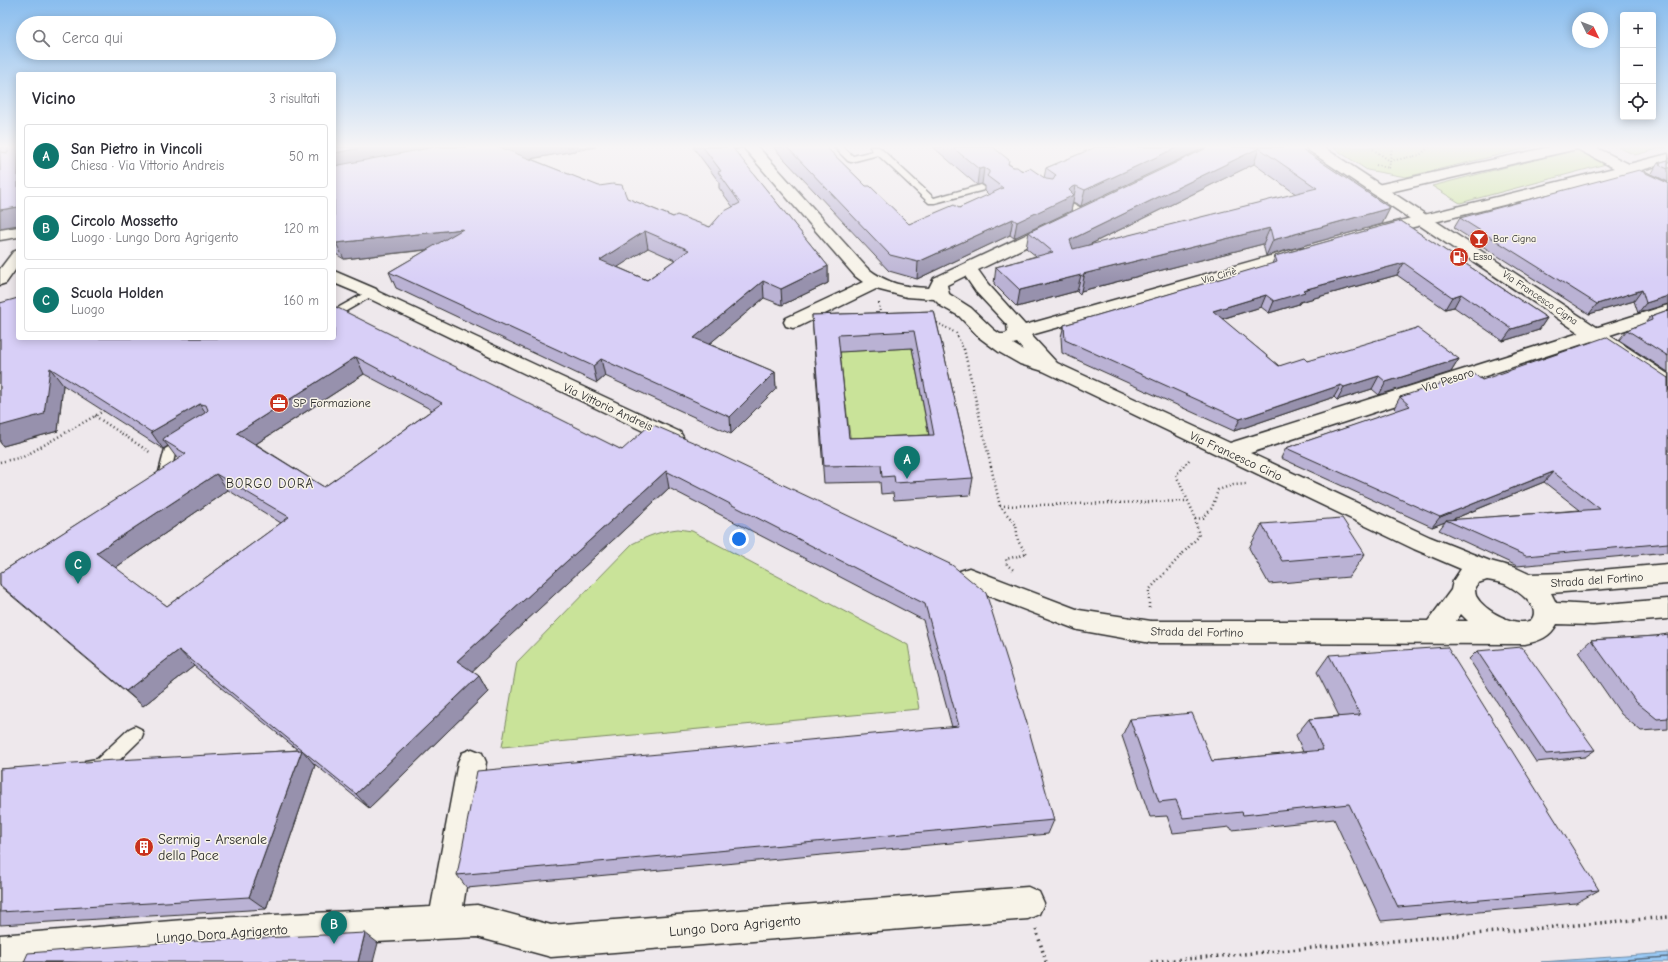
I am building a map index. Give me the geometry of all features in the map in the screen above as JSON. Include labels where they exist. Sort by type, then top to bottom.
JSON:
[{"type":"street","points":[[789,192],[861,272],[875,283],[910,293],[939,294],[938,286],[940,282],[1084,208]]},
{"type":"street","name":"Via Francesco Cigna","points":[[1380,192],[1668,383]]},
{"type":"street","points":[[1359,236],[1421,219],[1536,192]]},
{"type":"street","points":[[0,235],[16,232]]},
{"type":"street","name":"Via Ciriè","points":[[993,338],[1006,340],[1012,338],[1018,333],[1313,249]]},
{"type":"street","points":[[0,280],[16,258]]},
{"type":"street","name":"Via Francesco Cirio","points":[[968,268],[982,288],[1016,324],[1018,333],[1050,367]]},
{"type":"street","name":"Via Vittorio Andreis","points":[[336,277],[688,444]]},
{"type":"street","points":[[793,322],[875,283]]},
{"type":"street","name":"Via Francesco Cirio","points":[[939,294],[949,304],[966,313],[985,334],[1010,351],[1038,364],[1050,367],[1422,543],[1487,570]]},
{"type":"street","name":"Via Pesaro","points":[[1228,452],[1668,310]]},
{"type":"street","name":"Via Francesco Cirio","points":[[1422,543],[1463,588]]},
{"type":"street","points":[[1434,633],[1463,588],[1468,576],[1487,570],[1500,572],[1526,584],[1544,603],[1547,613],[1546,622],[1540,628],[1530,632],[1517,632],[1503,628],[1489,622],[1476,613],[1468,603],[1463,588]]},
{"type":"street","name":"Strada del Fortino","points":[[962,574],[1078,620],[1151,632],[1517,632]]},
{"type":"street","name":"Strada del Fortino","points":[[1526,584],[1567,583],[1668,574]]},
{"type":"street","points":[[1547,613],[1593,615],[1668,609]]},
{"type":"street","points":[[444,923],[472,762]]},
{"type":"street","name":"Lungo Dora Agrigento","points":[[0,951],[196,935],[477,921],[551,941],[1028,903]]},
{"type":"lane","points":[[922,192],[932,201],[966,192]]},
{"type":"lane","points":[[336,314],[370,293]]},
{"type":"lane","points":[[151,486],[164,478],[169,452],[194,437]]},
{"type":"lane","points":[[77,769],[100,767],[135,734]]},
{"type":"path","points":[[880,315],[879,300],[884,301]]},
{"type":"path","points":[[932,320],[955,332],[966,353],[1000,506],[1016,525],[1018,541],[1027,554],[1006,559],[1007,565],[1020,574]]},
{"type":"path","points":[[955,332],[961,330]]},
{"type":"path","points":[[0,462],[23,456],[110,407]]},
{"type":"path","points":[[95,416],[167,463]]},
{"type":"path","points":[[1149,608],[1148,590],[1199,536],[1195,518],[1176,475],[1190,459]]},
{"type":"path","points":[[1195,518],[1203,518],[1212,508],[1218,490],[1233,485],[1261,483],[1270,472]]},
{"type":"path","points":[[1000,506],[1187,501]]},
{"type":"path","points":[[1028,903],[1046,962]]},
{"type":"path","points":[[1151,962],[1668,917]]},
{"type":"green space","points":[[1442,192],[1502,192],[1460,203]]},
{"type":"green space","points":[[912,348],[932,452],[853,456],[838,352]]},
{"type":"green space","points":[[678,529],[692,531],[908,645],[919,709],[502,747],[517,662],[632,544],[655,534]]},
{"type":"water","points":[[1668,953],[1668,962],[1541,962]]},
{"type":"building","points":[[0,192],[16,192],[16,207],[0,210]]},
{"type":"building","points":[[336,192],[625,192],[627,198],[673,217],[677,215],[710,227],[723,212],[740,203],[732,192],[768,192],[828,266],[781,289],[763,281],[694,338],[775,372],[730,417],[601,359],[593,366],[389,272],[463,229],[336,243]],"holes":[[[645,231],[689,250],[647,280],[600,260]]]},
{"type":"building","points":[[830,192],[876,192],[909,224],[954,205],[959,208],[994,192],[1071,192],[1074,195],[1017,222],[1013,219],[918,262],[890,255]]},
{"type":"building","points":[[1114,192],[1169,192],[1070,240],[1073,249],[1301,192],[1366,192],[1390,208],[1273,240],[1270,228],[1083,274],[1084,277],[1081,275],[1020,290],[996,267],[1053,252],[1029,232]]},
{"type":"building","points":[[1557,192],[1668,192],[1668,296],[1646,303],[1642,290],[1597,304],[1460,218]]},
{"type":"building","points":[[1401,221],[1547,318],[1512,329],[1461,294],[1452,297],[1404,263],[1303,290],[1305,292],[1274,301],[1266,295],[1213,311],[1279,366],[1304,358],[1307,361],[1417,328],[1459,359],[1386,382],[1379,376],[1344,387],[1341,385],[1240,419],[1065,340],[1064,325],[1277,262],[1275,256]]},
{"type":"building","points":[[16,299],[16,340],[336,340],[336,307],[622,450],[651,424],[695,443],[952,565],[986,593],[1026,720],[1054,820],[457,875],[477,771],[959,726],[925,604],[666,471],[457,661],[479,676],[356,794],[179,650],[126,691],[0,585],[0,573],[186,454],[163,440],[205,413],[208,410],[206,405],[200,404],[151,432],[50,368],[44,414],[0,426],[0,303]],"holes":[[[356,357],[442,403],[324,487],[237,433]],[[216,474],[289,517],[167,606],[96,553]]]},
{"type":"building","points":[[1668,310],[1668,356],[1627,330],[1652,320],[1651,316]]},
{"type":"building","points":[[934,311],[973,478],[895,483],[894,476],[882,477],[881,465],[824,466],[812,315]],"holes":[[[914,331],[934,435],[849,438],[838,335]]]},
{"type":"building","points":[[1606,337],[1668,378],[1668,543],[1526,556],[1446,520],[1600,509],[1553,472],[1440,517],[1286,448],[1410,406],[1400,397],[1473,373],[1482,380]]},
{"type":"building","points":[[1342,518],[1365,554],[1282,561],[1262,524]]},
{"type":"building","points":[[1668,634],[1668,718],[1657,719],[1636,702],[1591,640]]},
{"type":"building","points":[[1447,647],[1599,890],[1398,907],[1349,804],[1243,815],[1242,812],[1183,818],[1176,800],[1159,802],[1130,719],[1192,713],[1212,761],[1323,750],[1309,719],[1360,715],[1329,655]]},
{"type":"building","points":[[1522,647],[1595,750],[1546,754],[1477,651]]},
{"type":"building","name":"Sermig - Arsenale della Pace","points":[[302,750],[249,897],[0,912],[0,769],[98,761]]},
{"type":"building","points":[[365,933],[358,962],[24,962],[28,953],[179,942]]},
{"type":"place","name":"Bar Cigna","points":[[1479,239]]},
{"type":"place","name":"Esso","points":[[1459,257]]},
{"type":"place","name":"SP Formazione","points":[[279,403]]},
{"type":"place","name":"San Pietro in Vincoli","points":[[907,479]]},
{"type":"place","name":"Scuola Holden","points":[[78,584]]},
{"type":"place","name":"Sermig - Arsenale della Pace","points":[[144,847]]},
{"type":"place","name":"Circolo Mossetto","points":[[334,944]]},
{"type":"district","name":"BORGO DORA","points":[[270,483]]}]
